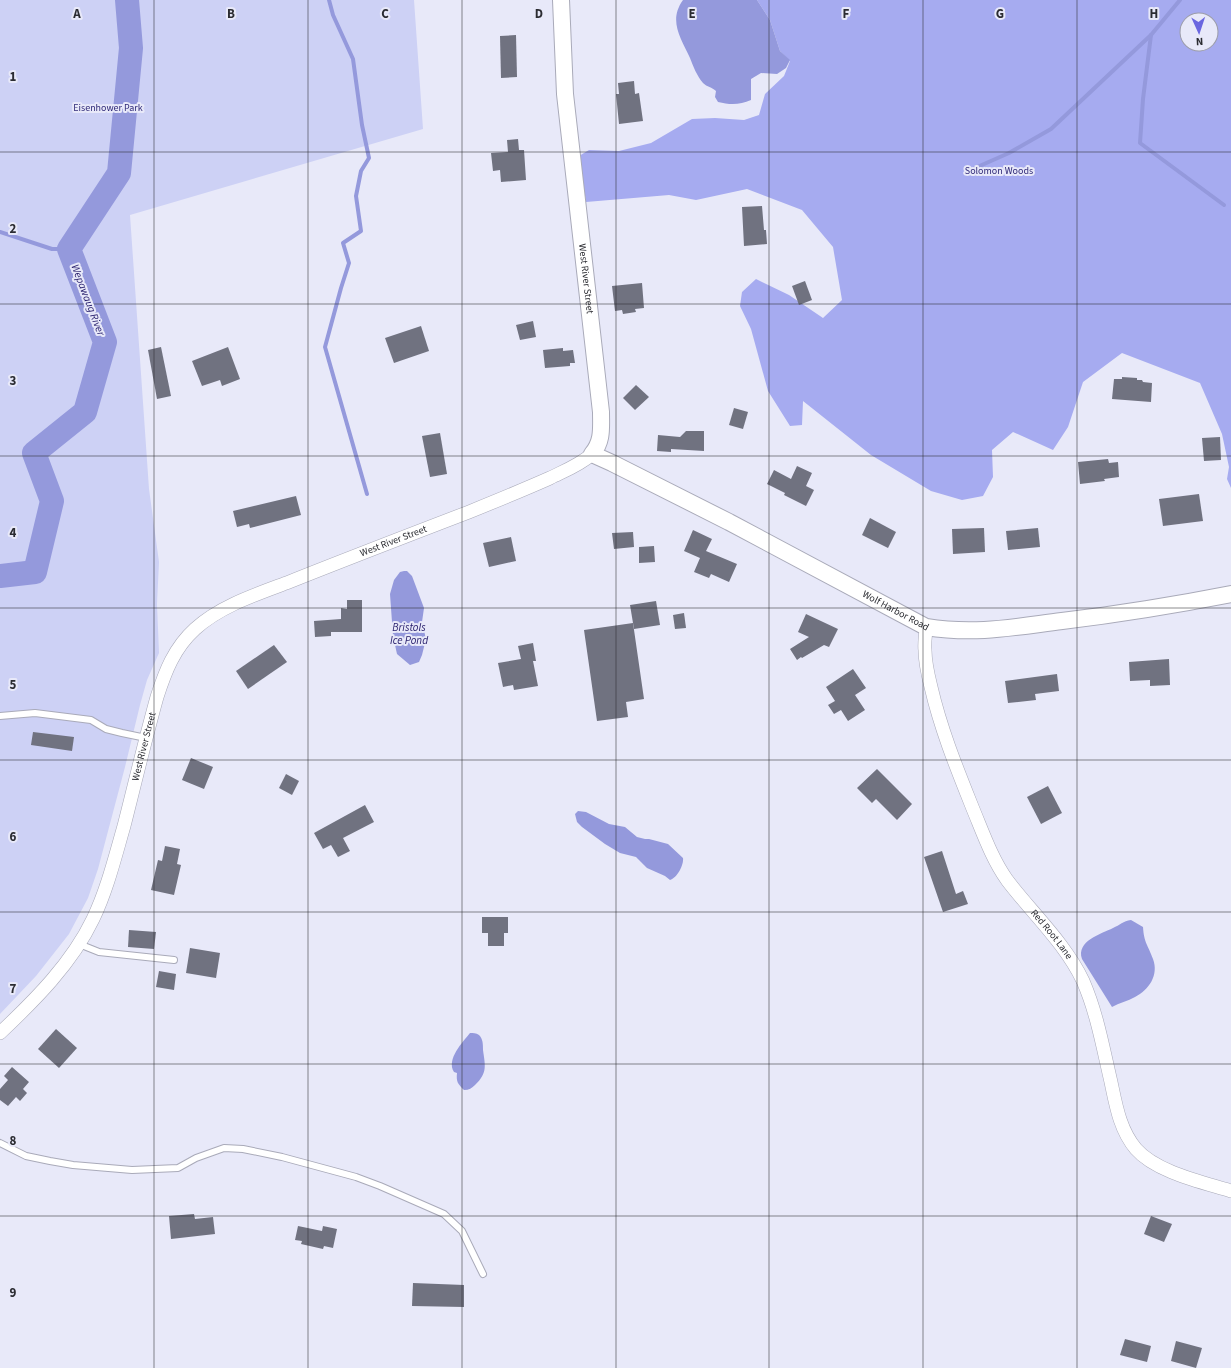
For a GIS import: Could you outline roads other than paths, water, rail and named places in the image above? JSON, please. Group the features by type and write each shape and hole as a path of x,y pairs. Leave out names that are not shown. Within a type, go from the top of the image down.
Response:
{"street":[{"name":"West River Street","path":"0,1033 48,984 79,944 94,918 110,874 128,812 157,697 169,663 186,638 208,619 225,608 518,492 584,461 592,454 598,445 600,440 601,412 565,94 561,0"},
{"name":"Wolf Harbor Road","path":"592,454 729,522 926,627 958,631 1002,630 1183,603 1231,594"},
{"name":"Red Root Lane","path":"926,627 925,651 927,671 940,724 952,757 996,862 1007,879 1068,956 1082,980 1092,1005 1098,1027 1119,1118 1127,1136 1136,1150 1166,1170 1231,1191"}],"lane":[{"path":"0,716 35,713 91,720 106,729 146,738"},
{"path":"79,944 100,952 174,960"},
{"path":"0,1143 26,1156 50,1161 73,1165 132,1170 178,1168 196,1158 224,1148 243,1149 282,1157 356,1177 444,1214 462,1231 484,1274"}],"water":[{"path":"683,0 757,0 770,20 780,51 790,60 786,68 777,74 761,73 751,79 751,100 735,104 718,102 715,97 716,91 703,83 695,71 680,36 676,22 676,15"},
{"name":"Bristols Ice Pond","path":"407,571 412,576 424,608 422,622 426,639 419,662 410,665 397,654 393,636 390,594 394,580 400,572"},
{"path":"578,811 586,812 609,824 625,827 637,837 668,844 683,858 680,871 673,879 670,880 665,876 647,868 636,857 620,853 605,844 577,822 575,814"},
{"path":"1131,920 1143,927 1145,940 1155,965 1154,976 1145,990 1140,994 1112,1007 1082,959 1081,953 1083,947 1091,939"},
{"path":"470,1033 478,1034 481,1038 483,1044 485,1069 482,1077 475,1085 470,1089 464,1090 458,1083 457,1073 454,1072 452,1062 456,1051"}],"waterway":[{"name":"Wepawaug River","path":"0,576 35,572 52,501 34,453 85,412 105,342 69,249 119,173 131,48 127,0"},
{"path":"329,0 333,15 353,59 362,125 369,158 361,171 356,196 361,231 343,243 349,263 325,347 367,494"},
{"path":"975,168 1009,153 1051,129 1151,35 1180,0"},
{"path":"1151,35 1143,99 1140,143 1224,205"},
{"path":"0,232 52,249 69,249"}],"park label":[{"name":"Eisenhower Park","path":"108,108"},
{"name":"Solomon Woods","path":"999,171"}]}
